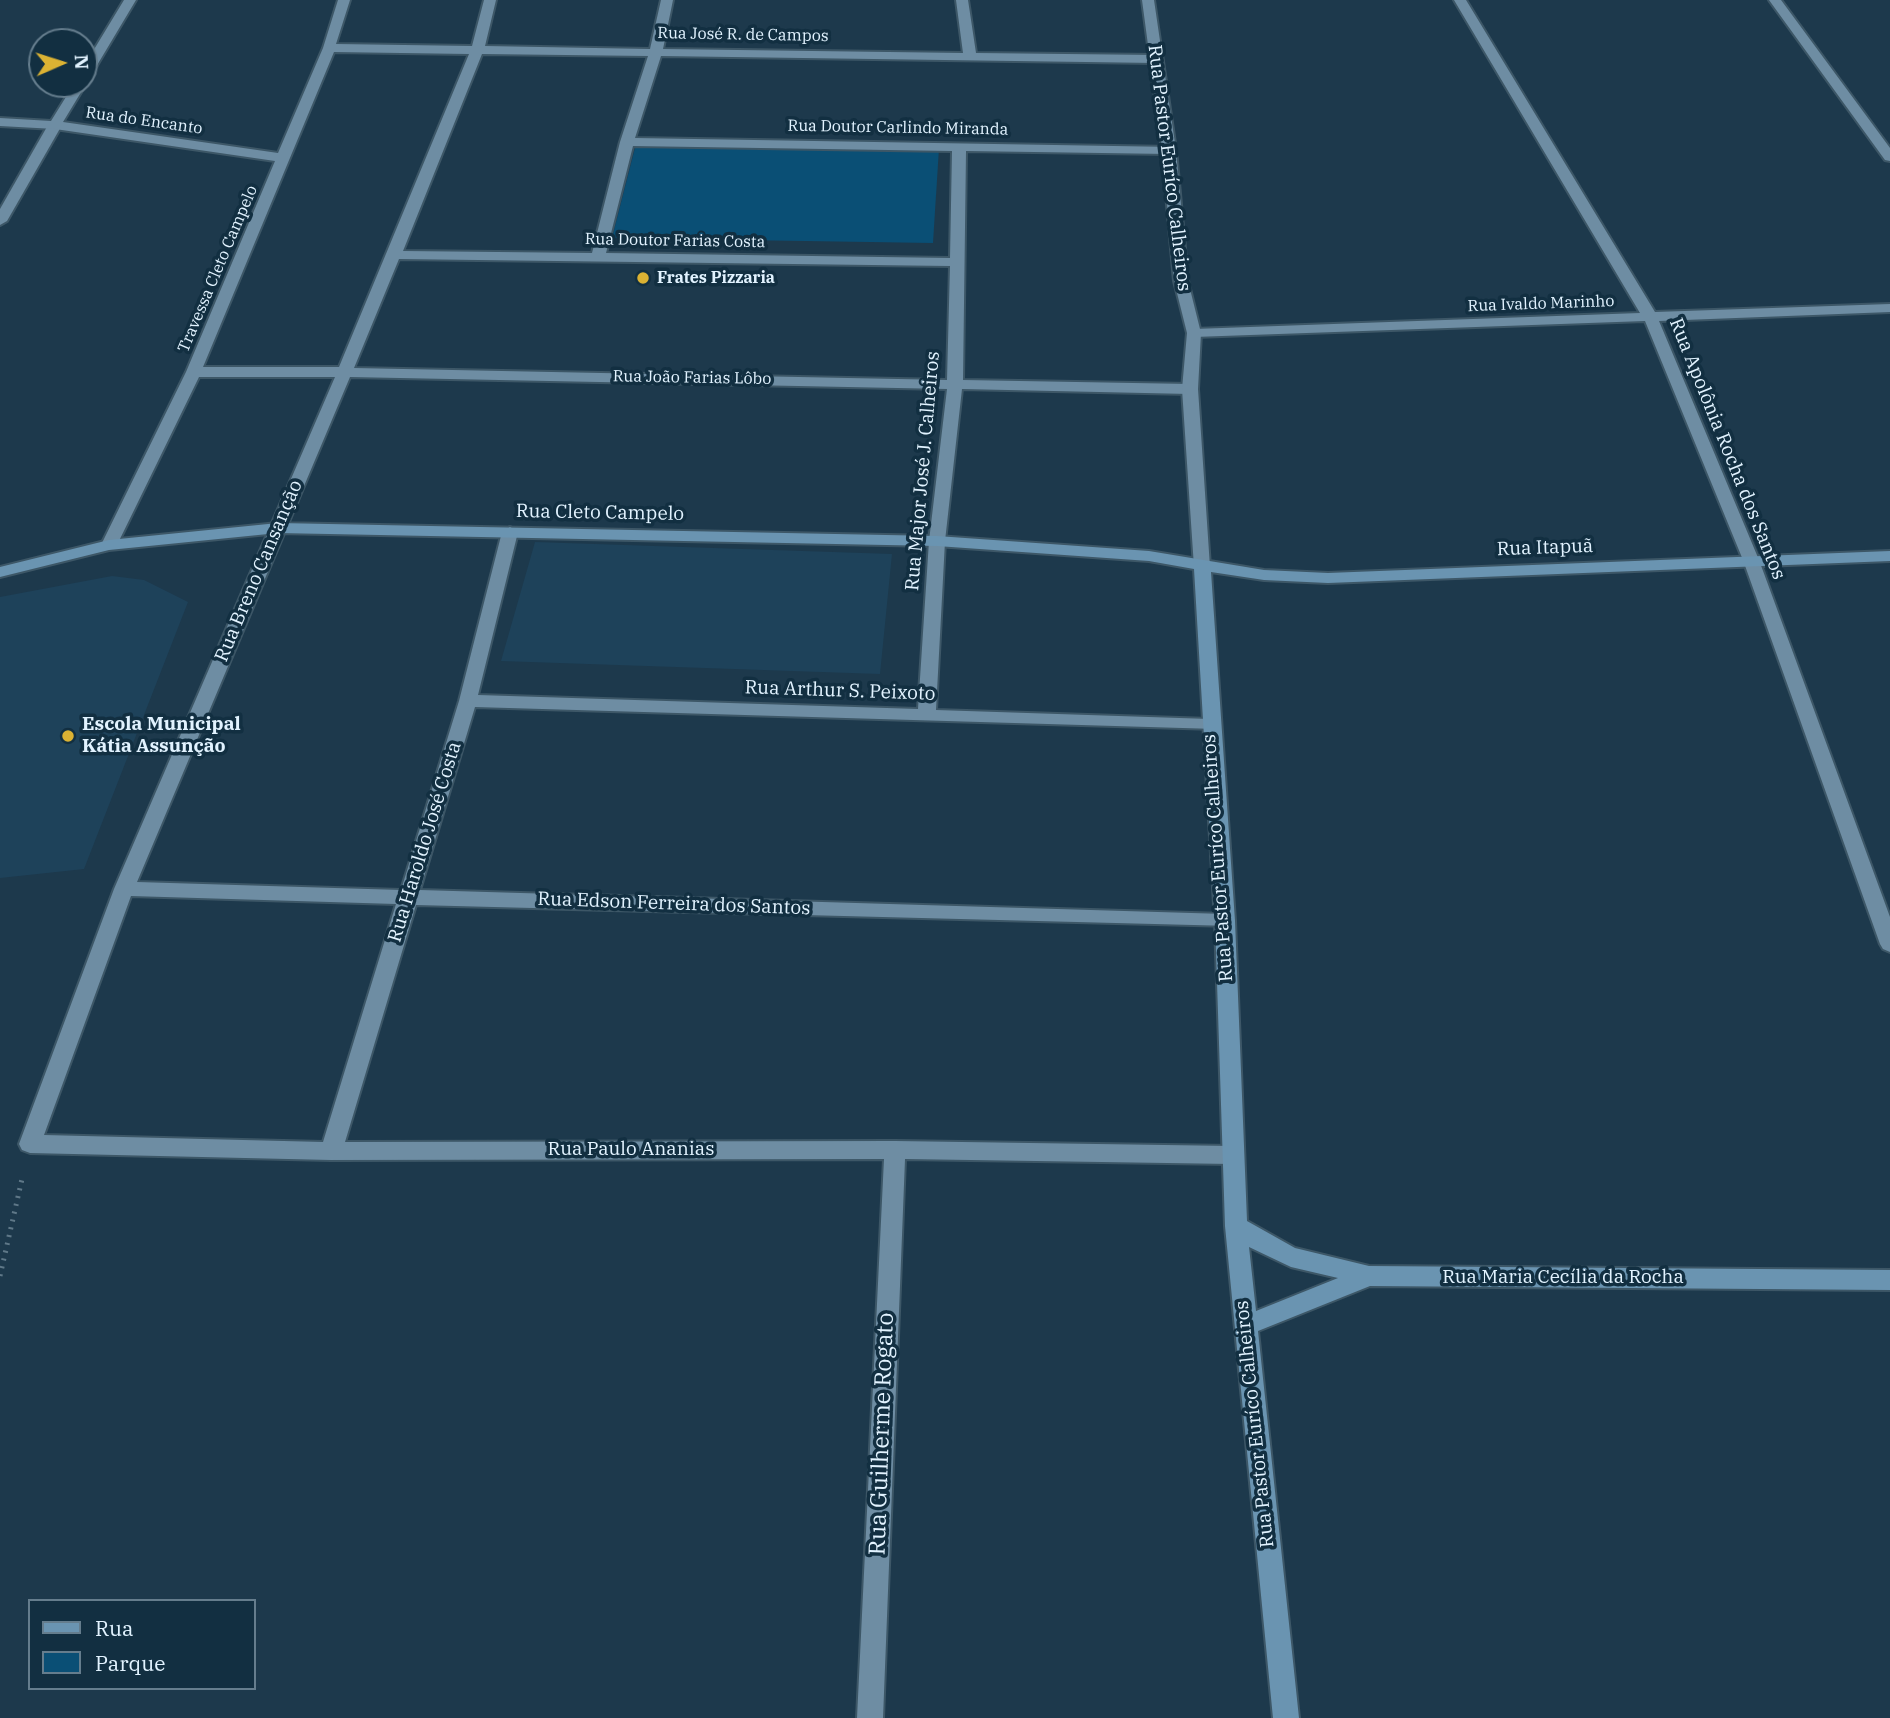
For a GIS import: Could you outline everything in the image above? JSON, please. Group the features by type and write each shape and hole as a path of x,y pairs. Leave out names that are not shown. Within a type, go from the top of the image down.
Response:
{"main road":[{"name":"Rua Cleto Campelo","path":"0,572 109,545 278,528 937,541 1149,556 1202,566"},
{"name":"Rua Itapuã","path":"1202,566 1264,575 1328,578 1890,556"},
{"name":"Rua Pastor Euríco Calheiros","path":"1202,566 1210,725 1225,921 1232,1155 1244,1325 1286,1718"},
{"path":"1237,1226 1263,1244 1291,1257 1369,1276"},
{"name":"Rua Maria Cecília da Rocha","path":"1244,1325 1369,1276 1890,1280"}],"street":[{"path":"98,54 130,0"},
{"name":"Travessa Cleto Campelo","path":"109,545 194,372 329,48 344,0"},
{"name":"Rua Breno Cansanção","path":"30,1144 124,889 394,255 478,48 490,0"},
{"path":"598,258 627,142 656,51 667,0"},
{"path":"962,0 970,56"},
{"name":"Rua Pastor Euríco Calheiros","path":"1148,0 1169,150 1181,281 1194,333 1190,389 1202,566"},
{"name":"Rua Apolônia Rocha dos Santos","path":"1460,0 1651,318 1751,560 1890,944"},
{"path":"1775,0 1890,157"},
{"name":"Rua José R. de Campos","path":"329,48 1156,59"},
{"path":"0,221 71,98"},
{"name":"Rua do Encanto","path":"0,122 55,125 283,158"},
{"name":"Rua Doutor Carlindo Miranda","path":"627,142 1169,150"},
{"name":"Rua Major José J. Calheiros","path":"927,715 937,541 955,382 959,146"},
{"name":"Rua Doutor Farias Costa","path":"394,255 956,262"},
{"name":"Rua Ivaldo Marinho","path":"1194,333 1890,308"},
{"name":"Rua João Farias Lôbo","path":"194,372 955,382 1190,389"},
{"name":"Rua Haroldo José Costa","path":"331,1151 468,701 510,532"},
{"name":"Rua Arthur S. Peixoto","path":"468,701 1210,725"},
{"name":"Rua Edson Ferreira dos Santos","path":"124,889 410,895 1225,921"},
{"name":"Rua Paulo Ananias","path":"30,1144 331,1151 895,1150 1232,1155"},
{"name":"Rua Guilherme Rogato","path":"870,1718 895,1150"}],"path":[{"path":"0,1276 30,1144"}],"shaded area":[{"path":"535,542 892,554 880,674 501,661"},
{"name":"Escola Municipal Kátia Assunção","path":"112,576 144,580 188,602 84,869 0,878 0,597"}],"green space":[{"path":"636,144 939,148 933,243 612,238"}],"place":[{"name":"Frates Pizzaria","path":"643,278"},
{"name":"Escola Municipal Kátia Assunção","path":"68,736"}]}
